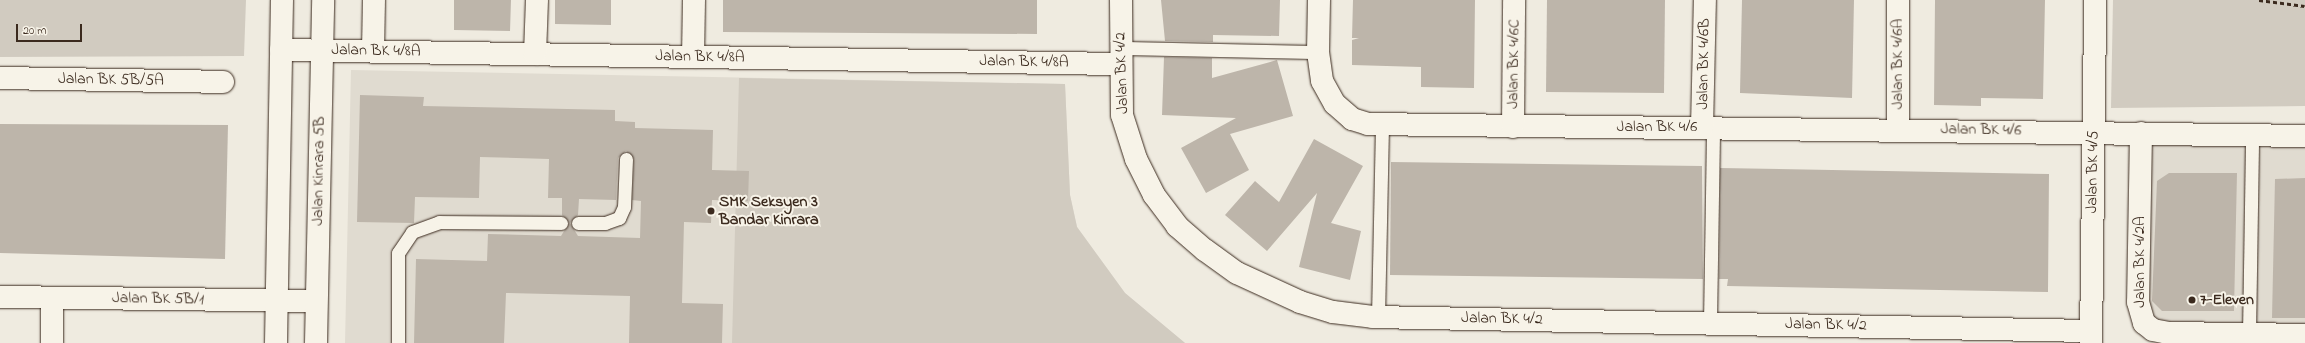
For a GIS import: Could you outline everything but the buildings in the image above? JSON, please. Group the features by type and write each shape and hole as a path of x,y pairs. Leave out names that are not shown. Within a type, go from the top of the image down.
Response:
{"street":[{"path":"276,343 282,0"},
{"name":"Jalan Kinrara 5B","path":"316,343 324,0"},
{"path":"374,0 374,51"},
{"path":"535,54 537,0"},
{"path":"693,57 694,0"},
{"name":"Jalan BK 4/2","path":"1121,0 1119,56 1122,115 1136,158 1154,195 1177,226 1237,273 1268,289 1333,312 1378,317 1710,323 2091,337"},
{"name":"Jalan BK 4/6","path":"1319,0 1318,52 1322,81 1335,104 1352,118 1382,125 1513,127 1898,128 2094,132"},
{"name":"Jalan BK 4/6C","path":"1513,127 1514,0"},
{"name":"Jalan BK 4/6B","path":"1705,0 1708,128"},
{"name":"Jalan BK 4/6A","path":"1898,0 1898,128"},
{"name":"Jalan BK 4/5","path":"2091,337 2095,0"},
{"name":"Jalan BK 4/8A","path":"281,50 693,57 1119,56"},
{"name":"Jalan BK 5B/5A","path":"0,78 223,82"},
{"path":"2094,132 2305,136"},
{"name":"Jalan BK 4/2A","path":"2141,133 2138,302 2144,323 2153,330 2168,333 2305,335"},
{"name":"Jalan BK 5B/1","path":"0,297 316,302"},
{"path":"52,298 52,343"}],"lane":[{"path":"1119,56 1318,52"},
{"path":"1378,317 1382,125"},
{"path":"1708,128 1710,323"},
{"path":"2249,334 2252,135"},
{"path":"578,223 605,223 618,218 624,207 626,159"},
{"path":"398,343 398,253 412,232 439,222 561,222"}],"path":[{"path":"2259,0 2305,6"}],"shaded area":[{"path":"0,0 246,0 244,56 0,57"},
{"path":"2113,0 2305,0 2305,106 2111,108"},
{"name":"SMK Seksyen 3 Bandar Kinrara","path":"351,70 1065,84 1070,195 1077,227 1125,293 1185,343 345,343"},
{"path":"739,78 1065,84 1070,195 1077,227 1125,293 1185,343 732,343"},
{"path":"2150,142 2305,144 2305,324 2167,325 2153,321 2147,311"}],"place":[{"name":"SMK Seksyen 3 Bandar Kinrara","path":"711,211"},
{"name":"7-Eleven","path":"2192,300"}]}
